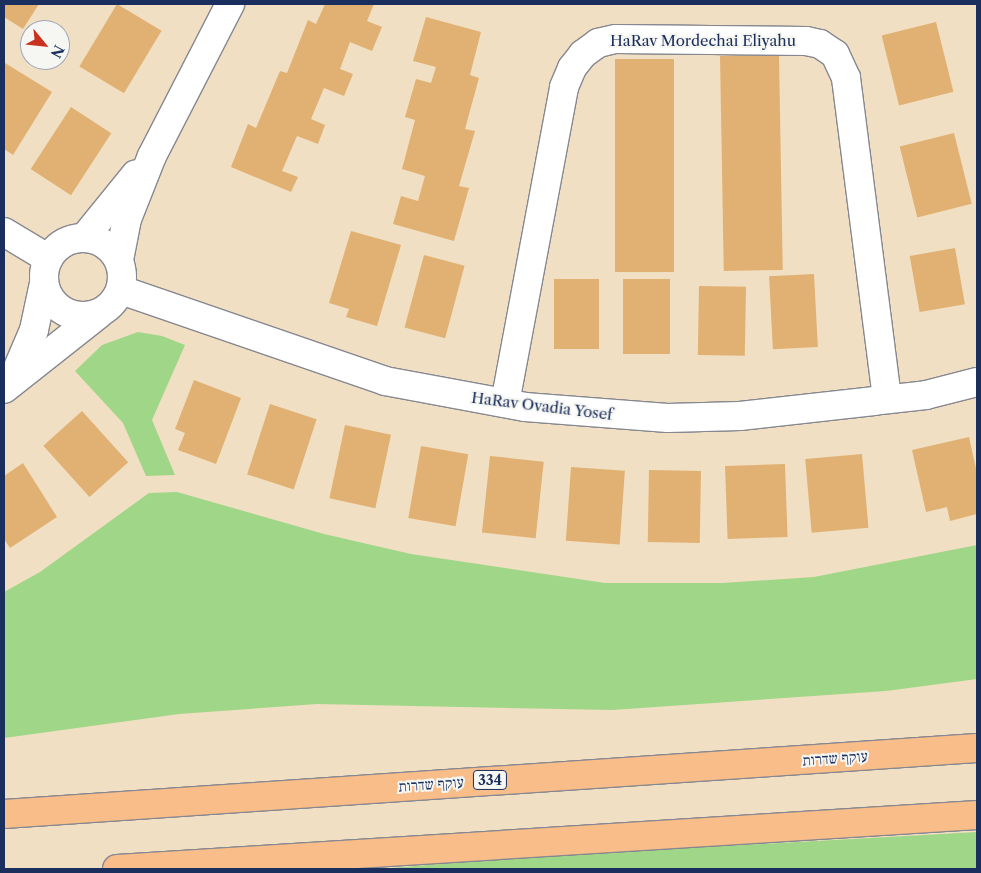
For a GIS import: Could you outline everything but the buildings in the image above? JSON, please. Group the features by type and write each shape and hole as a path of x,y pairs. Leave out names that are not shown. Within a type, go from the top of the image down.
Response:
{"main road":[{"name":"עוקף שדרות","path":"4,814 977,748"},
{"path":"117,869 977,815"}],"street":[{"path":"119,260 127,219 152,156 230,4"},
{"name":"HaRav Mordechai Eliyahu","path":"505,404 564,87 572,68 583,54 598,43 616,39 806,41 826,47 839,59 846,78 887,398"},
{"path":"84,238 152,156"},
{"path":"4,232 47,271 51,300 65,312 83,317 101,313"},
{"path":"84,238 107,246 119,260 123,272 121,290 115,301 8,384 34,330 47,271 66,242 84,238"},
{"name":"HaRav Ovadia Yosef","path":"121,290 385,381 505,404 596,414 668,418 812,410 926,394 977,382"}],"green space":[{"path":"138,332 162,336 185,345 152,420 175,475 146,476 123,423 75,371 102,345"},
{"path":"177,492 324,534 411,554 605,583 722,583 814,577 977,545 977,679 886,691 612,710 317,704 179,714 4,738 4,592 40,572 149,493"},
{"path":"977,832 977,869 380,869 509,858"}]}
